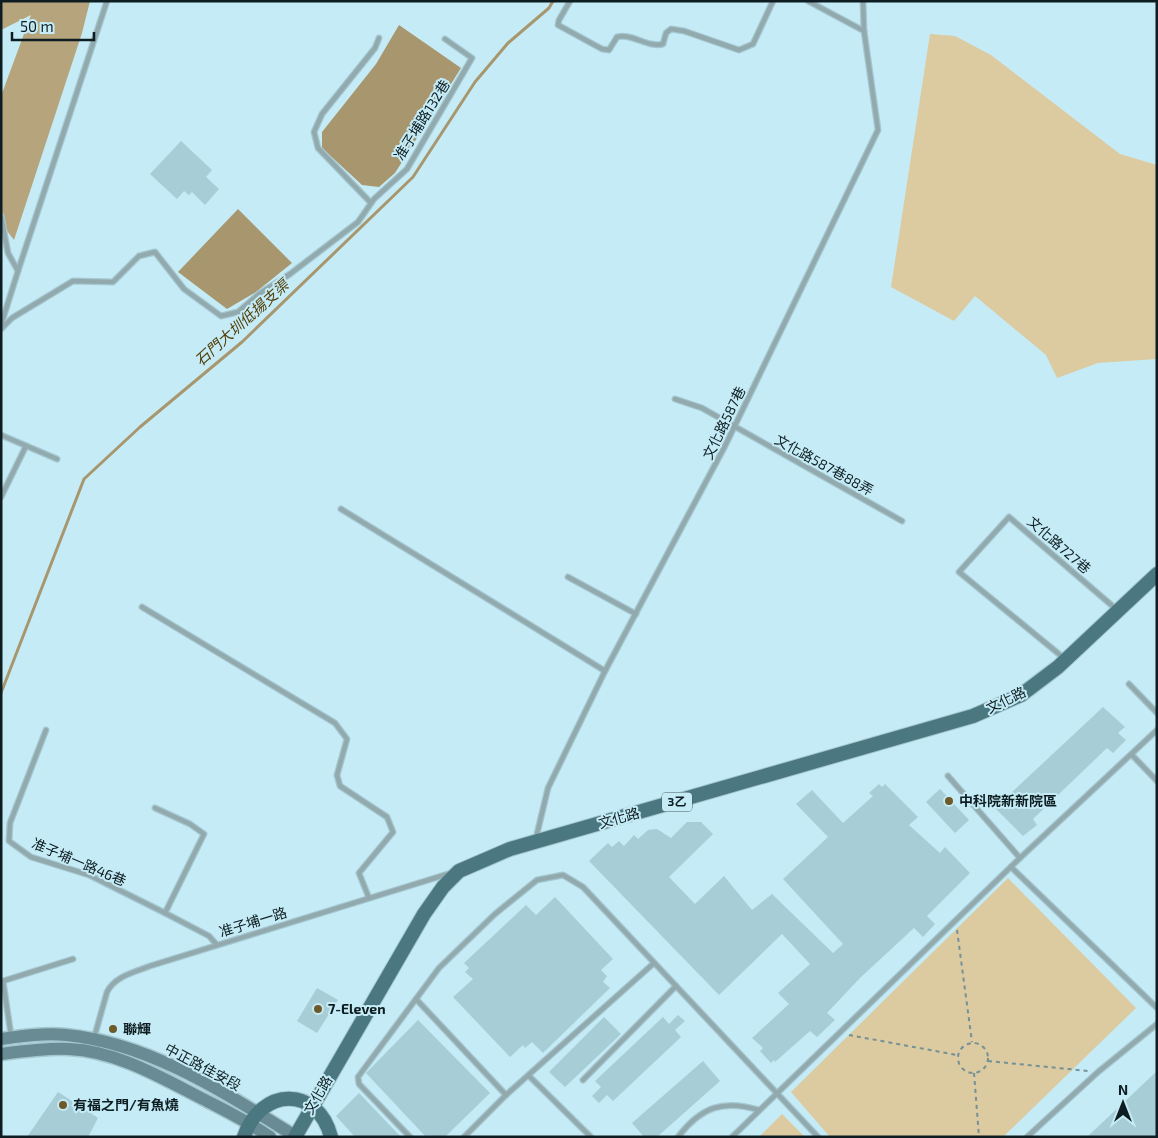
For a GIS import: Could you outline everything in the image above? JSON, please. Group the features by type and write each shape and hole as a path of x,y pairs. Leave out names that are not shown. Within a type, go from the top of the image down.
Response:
{"main road":[{"name":"文化路","path":"295,1137 424,914 443,887 459,871 510,849 972,716 1021,695 1066,660 1157,574"},
{"name":"中正路佳安段","path":"6,1038 40,1034 94,1040 153,1057 186,1073 252,1118 270,1137"},
{"name":"中正路佳安段","path":"1,1054 41,1049 71,1049 96,1053 127,1062 295,1137"},
{"path":"244,1137 252,1118 267,1104 280,1100 296,1099 312,1105 328,1123 331,1137"}],"lane":[{"path":"1,325 108,1"},
{"path":"570,1 558,25 602,49 610,50 617,36 625,35 657,46 663,44 666,33 672,29 684,31 739,50 753,44 773,1"},
{"path":"808,1 864,31"},
{"name":"文化路587巷","path":"535,842 548,788 606,671 734,428 878,130 864,31 863,1"},
{"path":"371,203 318,148 314,132 322,114 375,48 379,38"},
{"name":"准子埔路132巷","path":"1,330 12,318 73,281 112,282 140,256 154,252 184,289 221,316 238,312 259,294 290,274 358,222 371,203 406,168 472,58 444,39"},
{"path":"1,216 8,253 18,271"},
{"name":"文化路587巷88弄","path":"675,399 702,408 734,428 902,521"},
{"path":"1,435 57,459"},
{"path":"1,497 26,446"},
{"path":"341,509 606,671"},
{"name":"文化路727巷","path":"1066,660 959,572 1009,517 1118,611"},
{"path":"568,577 636,614"},
{"path":"142,608 335,723 347,739 337,775 340,786 387,817 393,832 359,873 369,898"},
{"path":"1129,684 1157,713"},
{"name":"准子埔一路46巷","path":"46,730 10,823 9,842 31,857 89,875 209,936 217,945"},
{"path":"732,1137 1020,858 1157,730"},
{"path":"1132,755 1157,782"},
{"path":"948,776 1020,858"},
{"path":"155,808 190,824 204,834 165,913"},
{"path":"1011,867 1157,1008"},
{"name":"准子埔一路","path":"94,1040 111,985 120,978 150,966 459,871"},
{"path":"410,1137 360,1084 358,1078 439,968 495,914 538,880 563,875 583,887 818,1137"},
{"path":"6,1038 2,982 73,959"},
{"path":"464,1137 506,1095 530,1076 654,963"},
{"path":"583,1080 676,986"},
{"path":"416,1000 506,1095"},
{"path":"1027,1137 1098,1072 1157,1024"},
{"path":"530,1076 591,1137"},
{"path":"678,1137 702,1113 717,1106 739,1104 759,1110"}],"path":[{"path":"956,920 972,1042"},
{"path":"838,1033 957,1055"},
{"path":"972,1042 985,1048 988,1061 983,1070 974,1073 963,1070 957,1060 957,1055 962,1046 972,1042"},
{"path":"988,1061 1098,1072"},
{"path":"974,1073 979,1137"}],"shaded area":[{"path":"1,1 90,1 82,33 14,240 1,223 1,96 31,15 1,30"},
{"path":"399,25 461,68 395,173 379,187 362,185 322,148 322,132 376,64"},
{"path":"930,34 955,36 991,55 1120,154 1157,165 1157,359 1098,363 1057,378 1046,355 975,296 954,321 891,287"},
{"path":"238,209 292,263 256,292 227,309 178,272"},
{"path":"1008,878 1136,1008 1003,1137 830,1137 791,1092"},
{"path":"782,1114 805,1137 759,1137"}],"building":[{"path":"181,141 212,170 206,177 219,189 205,205 192,192 189,195 184,191 177,199 150,174"},
{"path":"1103,707 1125,727 1118,733 1126,740 1113,753 1107,748 1033,819 1037,825 1023,836 995,808"},
{"path":"879,784 882,787 885,784 918,817 909,825 940,853 945,847 970,873 927,916 935,924 923,937 914,928 860,978 827,1013 835,1020 817,1037 810,1031 775,1062 774,1060 771,1063 760,1051 763,1048 752,1038 789,1004 778,993 810,964 782,934 719,995 589,861 608,843 612,847 619,841 624,846 634,835 638,839 648,830 657,829 671,838 687,822 701,822 713,834 669,877 695,904 724,876 752,910 772,894 833,953 843,944 783,879 828,837 796,804 812,790 843,823 873,796 869,793"},
{"path":"940,789 969,820 955,833 926,802"},
{"path":"555,897 613,959 601,970 607,976 603,982 610,988 543,1053 532,1042 525,1048 523,1045 510,1057 453,997 473,979 465,972 469,968 464,963 526,905 536,915"},
{"name":"7-Eleven","path":"317,988 338,1000 317,1033 297,1021"},
{"path":"678,1015 685,1021 675,1030 681,1037 613,1101 607,1095 599,1103 592,1096 601,1087 595,1081 663,1017 669,1024"},
{"path":"604,1017 621,1034 565,1087 549,1072"},
{"path":"418,1020 490,1093 445,1137 426,1137 366,1073"},
{"path":"703,1061 720,1081 657,1137 644,1137 632,1123"},
{"path":"1157,1071 1157,1137 1087,1137"},
{"name":"有福之門/有魚燒","path":"58,1092 98,1118 88,1137 27,1137"},
{"path":"359,1093 401,1137 355,1137 336,1116"}],"waterway":[{"name":"石門大圳低揚支渠","path":"1,693 84,479 140,427 242,342 413,177 475,82 508,43 549,8 553,1"}],"place":[{"name":"中科院新新院區","path":"949,801"},
{"name":"7-Eleven","path":"318,1009"},
{"name":"聯輝","path":"113,1029"},
{"name":"有福之門/有魚燒","path":"63,1105"}]}
